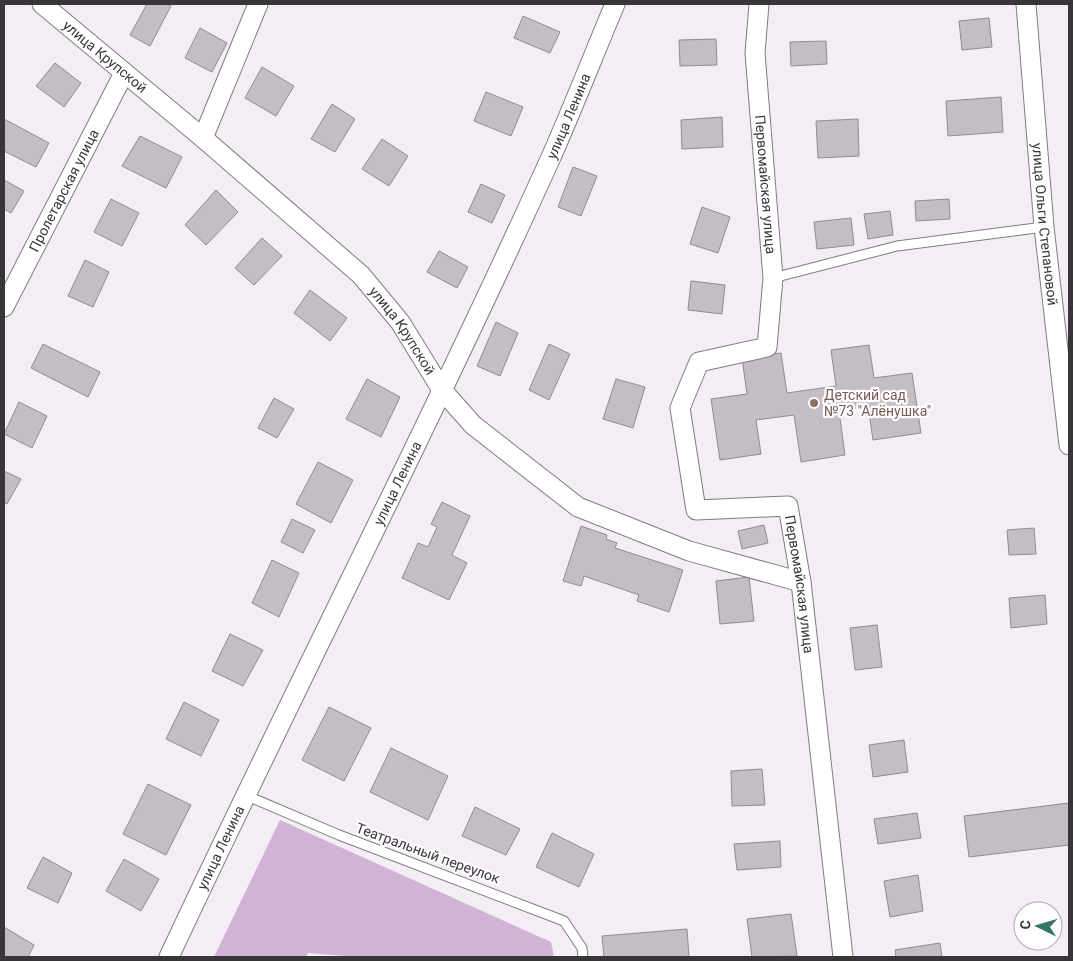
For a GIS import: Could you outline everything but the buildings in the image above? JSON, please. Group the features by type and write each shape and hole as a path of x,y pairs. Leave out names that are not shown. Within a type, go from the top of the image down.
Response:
{"street":[{"name":"улица Крупской","path":"42,4 203,138 361,275 400,322 442,390 473,426 578,507 689,551 801,582"},
{"path":"203,138 258,4"},
{"name":"улица Ленина","path":"169,957 245,795 442,390 552,154 615,4"},
{"name":"Первомайская улица","path":"760,4 755,53 773,278 766,347 699,362 680,408 696,510 788,506 801,582 843,957"},
{"name":"улица Ольги Степановой","path":"1026,4 1044,227 1069,445"},
{"name":"Пролетарская улица","path":"4,307 124,72"}],"lane":[{"path":"773,278 897,246 1044,227"},
{"name":"Театральный переулок","path":"245,795 339,835 564,921 582,948 583,957"}],"shaded area":[{"path":"280,820 551,942 554,957 359,957 308,953 306,957 214,957"}],"place":[{"name":"Детский сад №73 \"Алёнушка\"","path":"814,403"}]}
